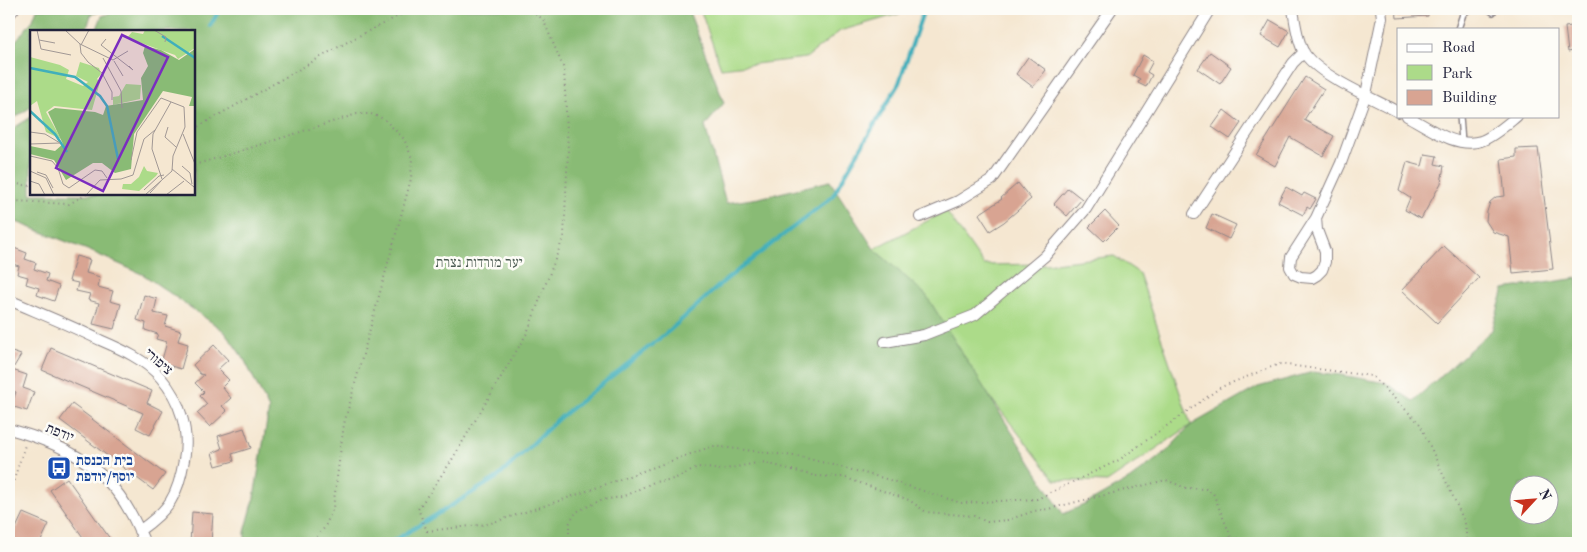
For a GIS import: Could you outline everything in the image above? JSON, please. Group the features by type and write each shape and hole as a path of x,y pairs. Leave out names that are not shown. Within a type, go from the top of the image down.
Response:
{"street":[{"path":"9,16 14,9"},
{"path":"920,217 958,200 992,180 1112,9"},
{"path":"885,342 924,335 975,315 1045,256 1086,209 1210,9"},
{"path":"1293,9 1298,38 1304,52 1324,72 1397,111"},
{"path":"1316,218 1317,230 1325,251 1325,262 1322,270 1317,275 1312,278 1301,277 1294,274 1290,267 1291,257 1316,218 1341,163 1366,94 1382,18 1381,9"},
{"path":"1194,214 1293,63 1304,52"},
{"path":"1411,118 1446,137 1462,142 1480,141 1500,130 1515,118"},
{"name":"ציפורי","path":"9,300 123,350 146,364 172,392 180,410 185,432 186,451 182,474 174,496 159,517 139,531"},
{"name":"יודפת","path":"9,429 52,442 96,468 130,510 145,543"}],"lane":[{"path":"1458,28 1463,14 1470,9"},
{"path":"1460,118 1462,142"}],"path":[{"path":"195,129 350,41 412,9"},
{"path":"527,9 543,20 564,69 568,151 564,236 526,333 450,463 418,509 427,531 488,524 559,501 713,446 802,457 883,478 961,503 1037,499 1119,460 1221,387 1279,364 1372,376 1420,424 1465,523 1467,543"},
{"path":"195,165 357,114 371,114 384,119 404,139 412,158 411,179 344,424 333,508 325,527 312,543"},
{"path":"9,183 30,186"},
{"path":"9,198 69,204 85,195"},
{"path":"9,495 28,435"},
{"path":"569,543 569,524 576,512 601,500 622,497 654,482 674,479 700,468 721,470 762,462 815,476 844,477 909,500 926,512 974,516 987,522 1008,520 1034,511 1166,480 1186,488 1206,489 1212,492 1231,537 1228,543"}],"green space":[{"path":"37,9 106,9 91,15 86,30 30,30 30,108 9,123 9,49 33,20"},
{"name":"יער מורדות נצרת","path":"123,9 688,9 724,103 705,126 726,203 759,198 830,181 874,249 926,295 1063,514 1086,504 1130,479 1167,451 1191,425 1258,387 1313,372 1386,383 1413,401 1492,330 1504,289 1578,278 1578,543 245,543 245,532 253,503 269,409 244,359 224,331 144,275 9,219 9,131 30,118 30,195 195,195 195,30 96,30 102,16"},
{"path":"700,9 942,9 902,13 840,31 806,58 721,68"},
{"path":"946,211 984,265 1046,264 1114,256 1139,273 1191,425 1107,482 1055,480 874,249"}],"building":[{"path":"1396,9 1428,9 1428,16 1397,18"},
{"path":"1270,20 1289,31 1280,47 1261,36"},
{"path":"1578,25 1578,50 1568,52 1565,27"},
{"path":"1210,52 1231,67 1220,84 1198,69"},
{"path":"1143,55 1153,61 1147,72 1152,75 1146,87 1138,83 1140,79 1133,75"},
{"path":"1028,57 1046,70 1033,87 1016,74"},
{"path":"1305,77 1324,89 1304,120 1334,136 1323,156 1290,137 1275,166 1256,155"},
{"path":"1224,110 1241,123 1230,139 1212,127"},
{"path":"1538,148 1553,269 1513,273 1509,237 1493,232 1486,221 1487,212 1490,202 1496,197 1505,196 1501,159 1516,157 1516,149"},
{"path":"1425,154 1437,156 1435,164 1444,166 1441,183 1421,219 1405,210 1410,198 1399,191 1407,162 1422,166"},
{"path":"1018,183 1031,199 1004,222 990,231 979,214 1002,199"},
{"path":"1286,187 1302,196 1304,193 1316,199 1310,209 1307,207 1303,215 1278,202"},
{"path":"1068,188 1082,199 1067,216 1054,204"},
{"path":"1105,211 1119,226 1104,241 1089,227"},
{"path":"1212,214 1236,225 1229,239 1206,228"},
{"path":"1444,246 1479,278 1437,323 1402,290"},
{"path":"14,248 27,253 25,259 36,263 34,269 48,274 46,281 59,286 54,301 37,295 39,288 26,284 28,277 17,274 19,266 9,263"},
{"path":"76,256 90,260 86,273 100,277 98,287 113,291 110,301 121,304 114,329 93,324 99,303 88,300 90,294 76,291 78,283 69,281"},
{"path":"144,295 157,299 154,313 168,316 165,326 181,331 178,341 188,344 181,369 161,363 167,342 156,339 158,334 145,330 146,323 137,320"},
{"path":"214,345 228,360 218,369 229,380 222,387 231,398 222,406 227,411 210,427 197,413 207,404 200,396 204,392 195,383 204,375 200,374 193,365"},
{"path":"51,348 152,391 147,403 163,411 150,435 136,428 143,413 42,370"},
{"path":"9,351 21,355 12,370 27,375 23,388 34,392 27,411 11,406 16,392 9,390"},
{"path":"72,404 165,474 153,490 60,420"},
{"path":"244,428 251,448 232,454 234,461 216,466 212,453 222,449 218,436"},
{"path":"67,478 113,543 87,543 50,490"},
{"path":"192,512 213,514 211,543 190,543"},
{"path":"23,513 49,524 40,543 9,543"}],"waterway":[{"path":"210,26 220,9"},
{"path":"390,543 498,477 558,419 669,331 723,282 832,197 899,83 924,9"}],"place":[{"name":"בית הכנסת יוסף/יודפת","path":"59,468"}]}
